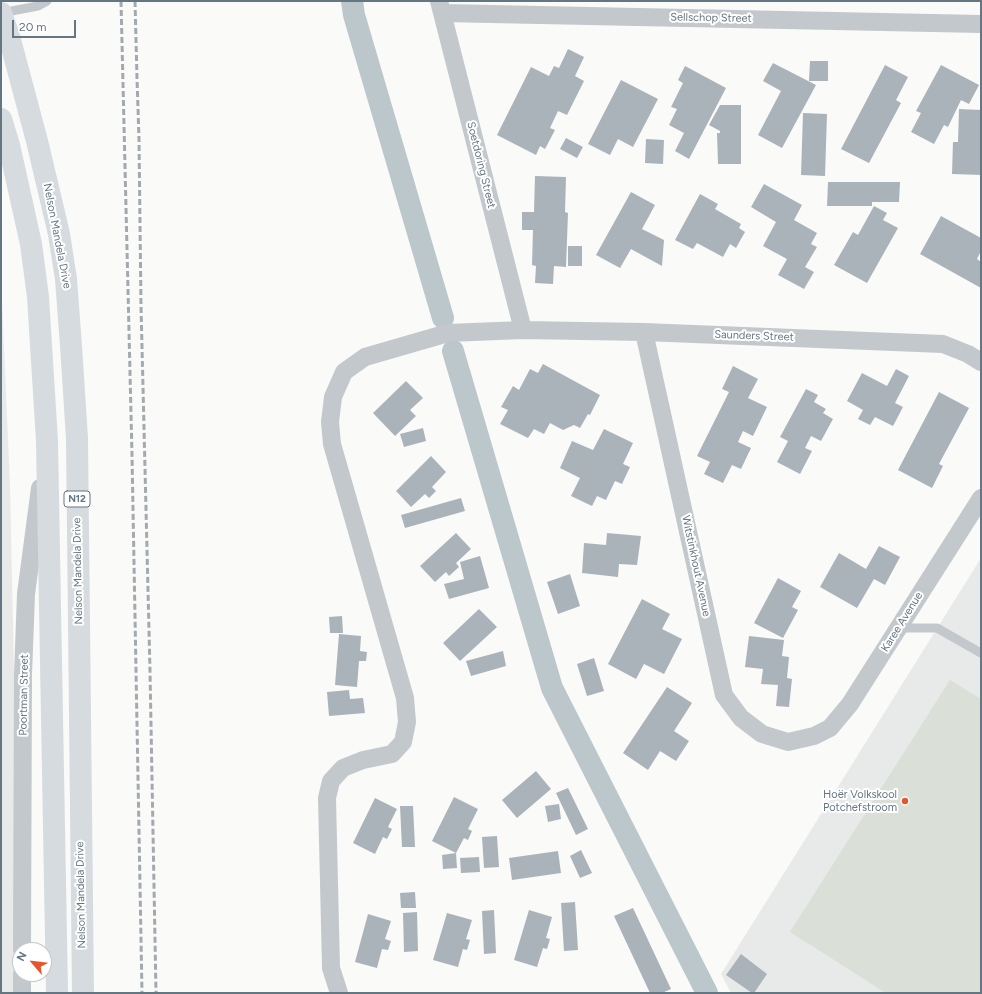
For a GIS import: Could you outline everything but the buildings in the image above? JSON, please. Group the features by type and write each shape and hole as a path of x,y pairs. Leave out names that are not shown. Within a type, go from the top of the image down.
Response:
{"highway":[{"name":"Nelson Mandela Drive","path":"1,13 9,36 37,141 59,234 66,279 72,346 76,438 83,993"},
{"name":"N12","path":"1,119 9,145 31,244 38,297 47,441 57,993"}],"street":[{"name":"Sellschop Street","path":"440,7 981,24"},
{"name":"Soetdoring Street","path":"440,7 523,330"},
{"name":"Saunders Street","path":"339,993 331,968 327,798 330,781 343,768 363,760 392,754 403,742 407,722 405,698 332,444 330,422 333,397 344,372 365,357 448,333 523,330 644,332 942,344 968,354 981,362"},
{"name":"Witstinkhout Avenue","path":"644,332 724,695 741,718 762,734 788,742 814,736"},
{"name":"Poortman Street","path":"22,942 23,675 26,594 47,441"},
{"name":"Karee Avenue","path":"814,736 830,728 850,704 981,498"},
{"path":"22,982 22,993"}],"lane":[{"path":"1,13 38,6 47,1"},
{"path":"898,628 937,628 981,653"}],"shaded area":[{"path":"1,279 10,485 20,942 12,942 12,982 21,982 21,993 1,993"},
{"name":"Hoër Volkskool Potchefstroom","path":"981,558 981,993 731,993 721,974"},
{"name":"Hoër Volkskool Potchefstroom","path":"950,680 981,699 981,993 886,993 790,932"}],"waterway":[{"path":"352,1 354,15 443,318"},
{"path":"453,351 552,688 707,993"}],"railway":[{"path":"121,1 132,455 142,993"},
{"path":"135,1 156,993"}],"place":[{"name":"Hoër Volkskool Potchefstroom","path":"905,801"}]}
